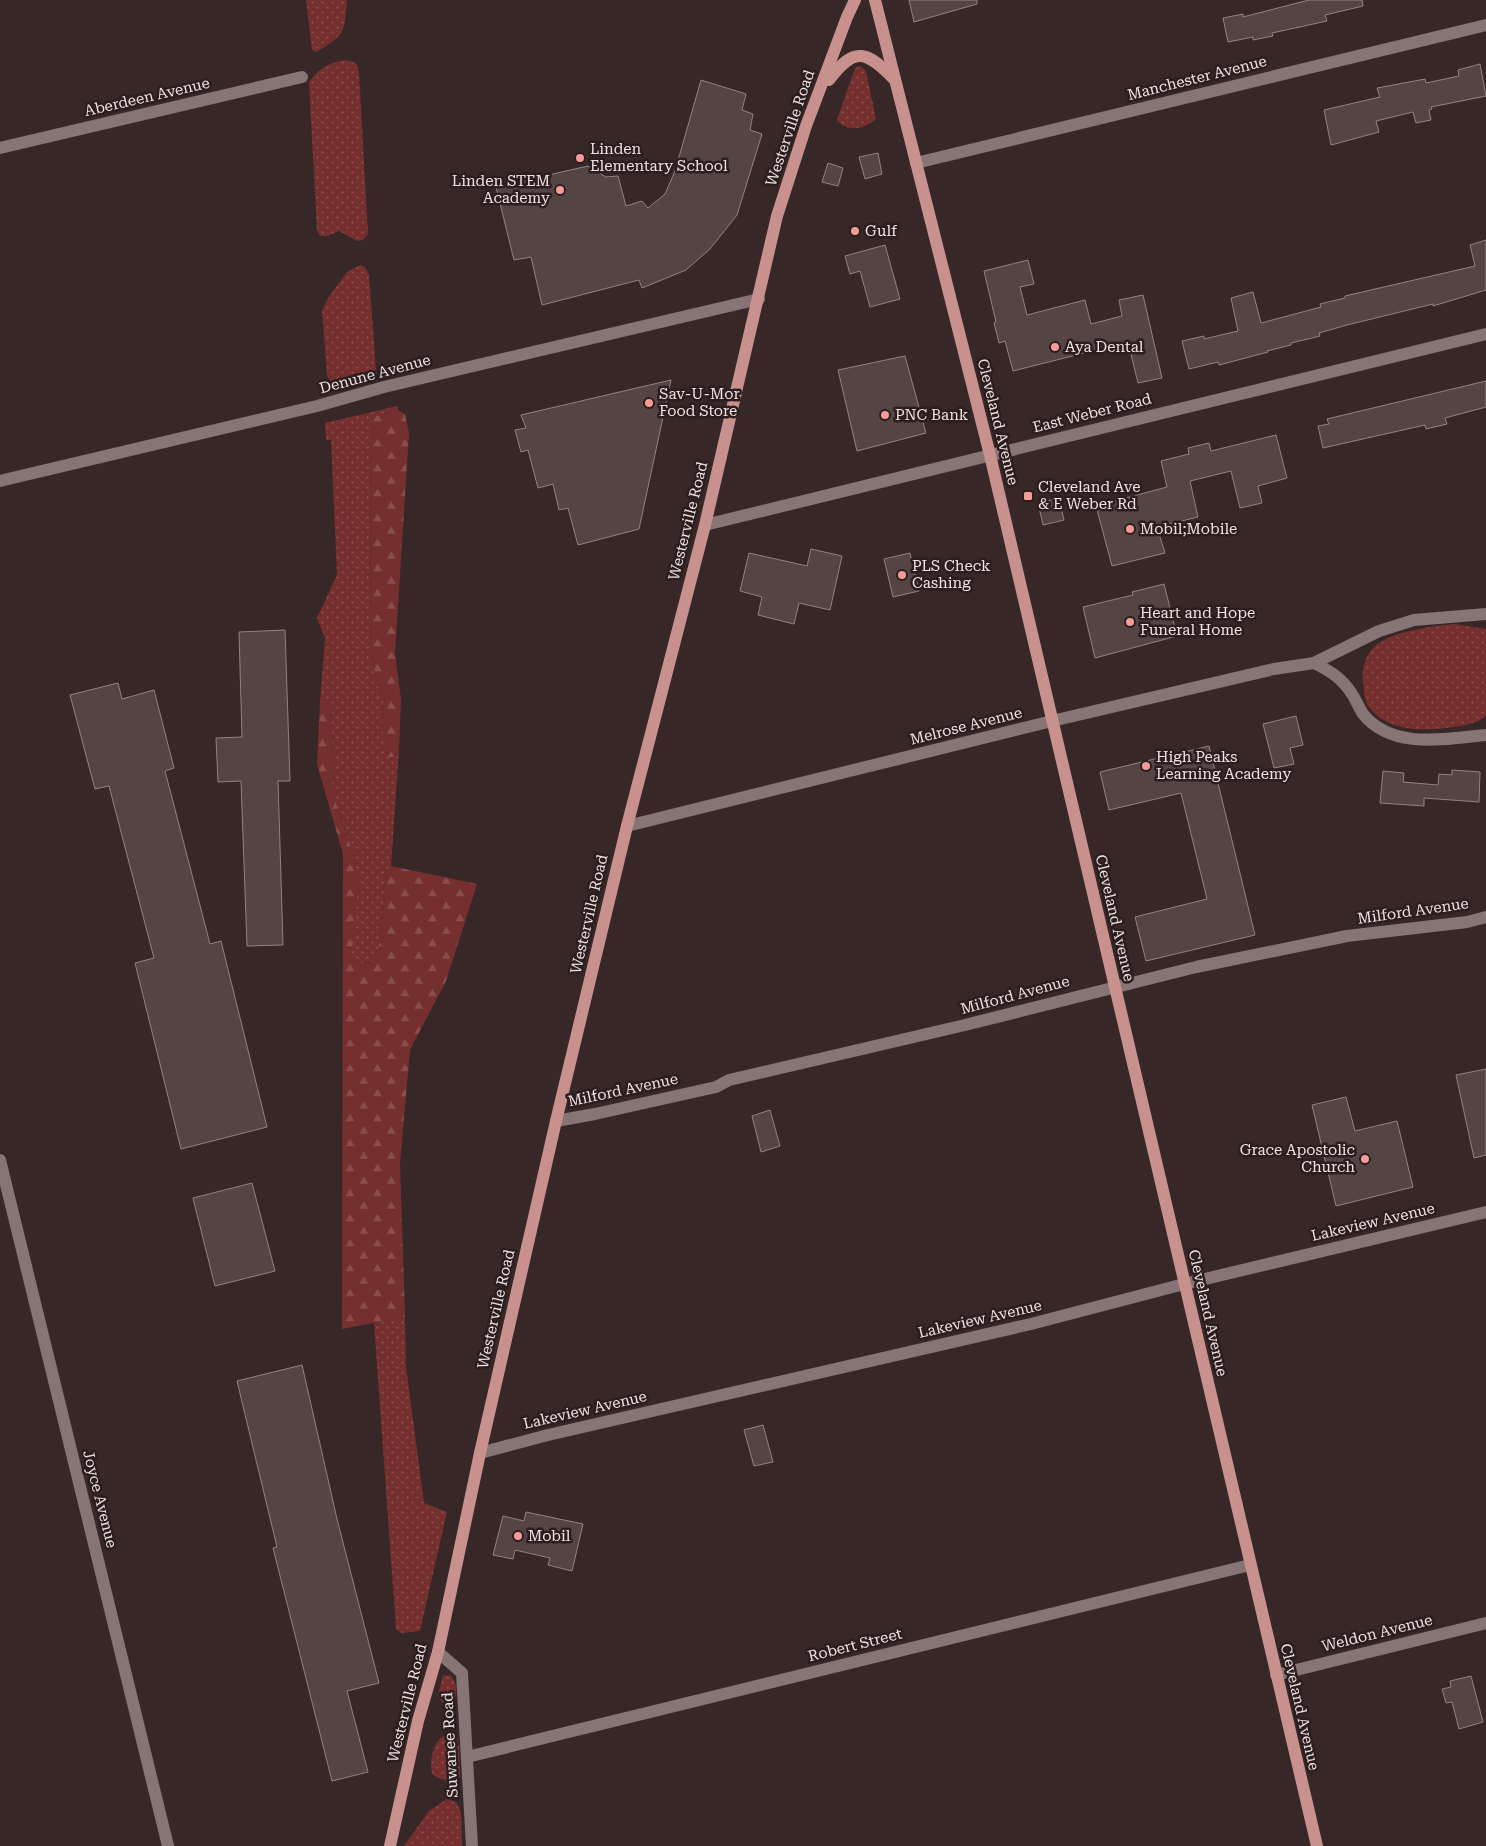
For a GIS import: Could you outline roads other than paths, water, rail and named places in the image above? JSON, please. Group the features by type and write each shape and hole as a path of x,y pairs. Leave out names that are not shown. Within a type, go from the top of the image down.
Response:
{"main road":[{"name":"Westerville Road","path":"390,1846 418,1721 438,1652 480,1453 556,1121 627,826 705,525 777,216 806,126 855,0"},
{"name":"Cleveland Avenue","path":"875,0 990,455 1317,1846"},
{"path":"821,90 843,62 855,55 867,57 883,68 895,80"}],"street":[{"name":"Manchester Avenue","path":"916,163 1486,25"},
{"name":"Aberdeen Avenue","path":"0,148 302,77"},
{"name":"Denune Avenue","path":"0,481 317,406 384,387 759,299"},
{"name":"East Weber Road","path":"705,525 1486,334"},
{"name":"Melrose Avenue","path":"627,826 1052,721 1274,669 1314,662 1379,631 1414,620 1486,614"},
{"path":"1314,662 1333,672 1344,682 1362,712 1375,727 1399,737 1438,740 1486,735"},
{"name":"Milford Avenue","path":"556,1121 716,1087 729,1080 965,1025 1114,986 1205,965 1347,936 1467,922 1486,917"},
{"name":"Joyce Avenue","path":"0,1160 168,1846"},
{"name":"Lakeview Avenue","path":"480,1453 548,1435 1031,1324 1184,1284 1486,1212"},
{"name":"Robert Street","path":"467,1757 1250,1564"},
{"name":"Weldon Avenue","path":"1276,1674 1486,1624"},
{"name":"Suwanee Road","path":"438,1652 462,1674 472,1846"}],"place":[{"name":"Linden Elementary School","path":"580,158"},
{"name":"Linden STEM Academy","path":"560,190"},
{"name":"Gulf","path":"855,231"},
{"name":"Aya Dental","path":"1055,347"},
{"name":"Sav-U-Mor Food Store","path":"649,403"},
{"name":"PNC Bank","path":"885,415"},
{"name":"Cleveland Ave & E Weber Rd","path":"1028,496"},
{"name":"Mobil;Mobile","path":"1130,529"},
{"name":"PLS Check Cashing","path":"902,575"},
{"name":"Heart and Hope Funeral Home","path":"1130,622"},
{"name":"High Peaks Learning Academy","path":"1146,766"},
{"name":"Grace Apostolic Church","path":"1365,1159"},
{"name":"Mobil","path":"518,1536"}]}
